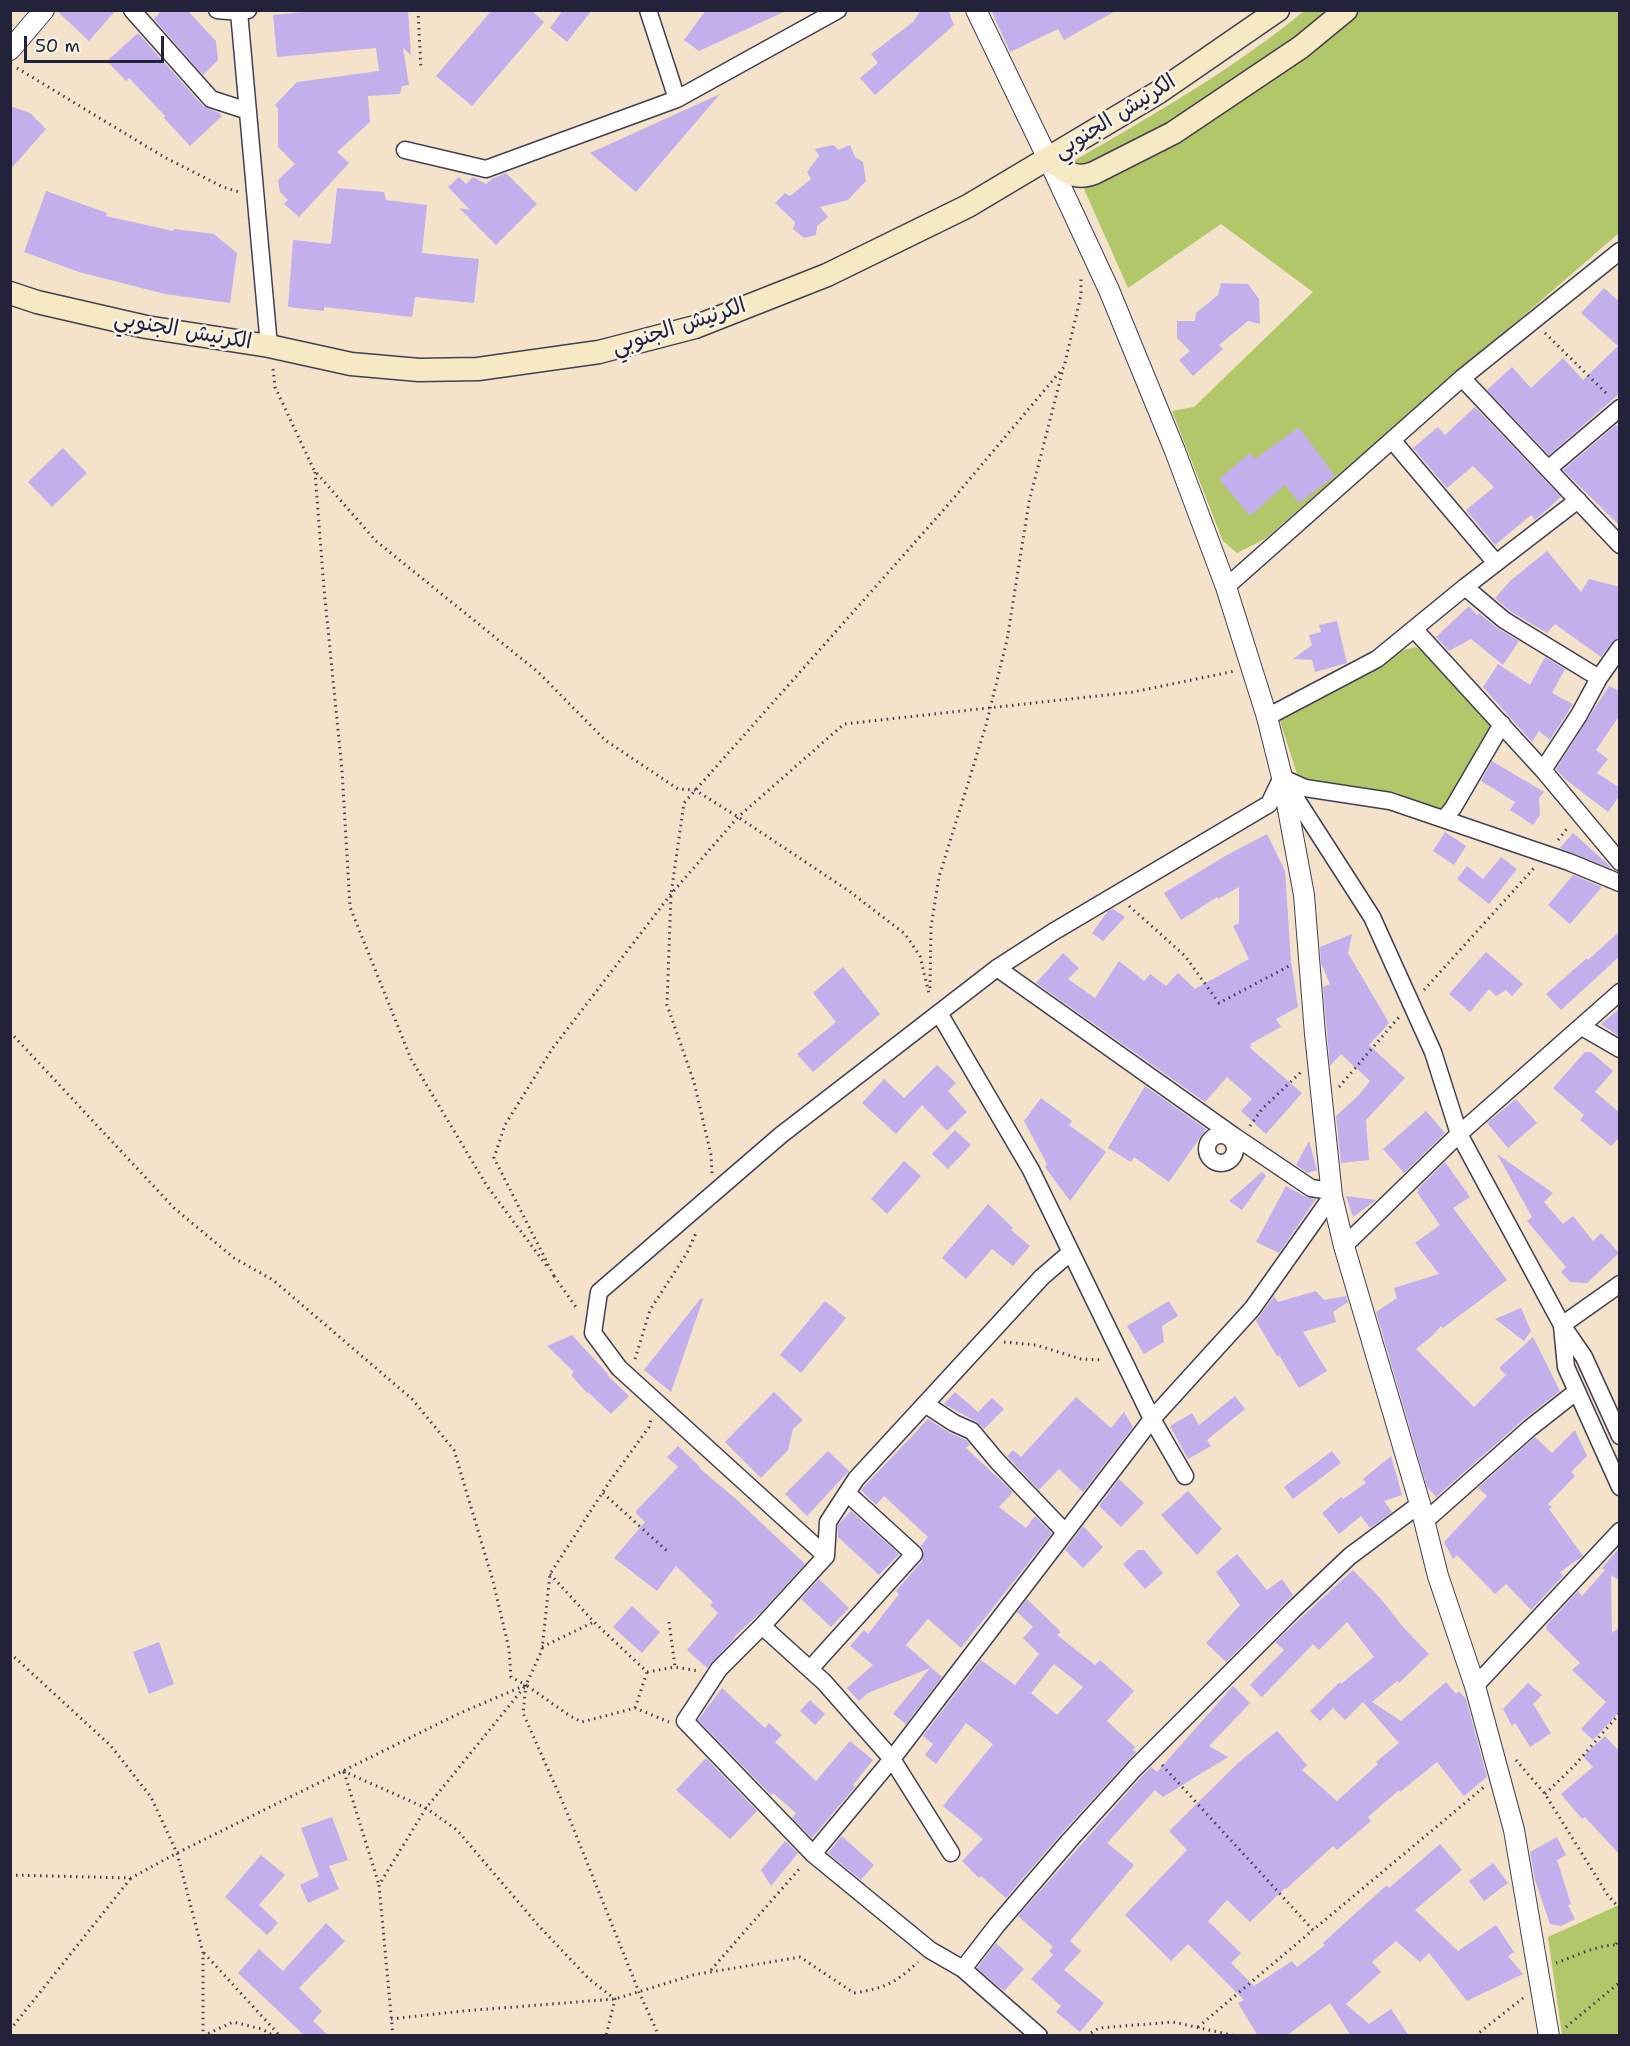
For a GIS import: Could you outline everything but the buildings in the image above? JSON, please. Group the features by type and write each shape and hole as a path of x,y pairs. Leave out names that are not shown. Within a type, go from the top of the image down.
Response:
{"main road":[{"name":"الكرنيش الجنوبي","path":"10,293 37,302 146,327 269,346 351,364 419,370 478,369 599,352 695,327 827,275 968,206 1159,92 1278,10"},
{"path":"1048,159 1071,175 1084,177 1094,173 1173,133 1302,47 1346,10"}],"street":[{"path":"10,50 44,10"},
{"path":"132,10 211,99 248,111"},
{"path":"217,10 243,11 248,111 269,346"},
{"path":"648,10 677,99"},
{"path":"405,150 486,169 677,99 838,10"},
{"path":"976,10 1109,290 1175,451 1226,588 1267,717 1282,777 1304,895 1331,1194 1438,1576 1475,1686 1499,1774 1514,1830 1539,1977 1557,2032"},
{"path":"1226,588 1462,378 1620,251"},
{"path":"1462,378 1620,545"},
{"path":"1548,469 1616,404"},
{"path":"1392,441 1496,563"},
{"path":"1267,717 1377,659 1465,586 1578,500"},
{"path":"1465,586 1504,620 1599,678"},
{"path":"1414,629 1543,770 1620,862"},
{"path":"1543,770 1620,648"},
{"path":"1444,819 1453,808 1502,724"},
{"path":"1282,777 1305,788 1390,801 1547,854 1620,883"},
{"path":"826,1556 619,1368 593,1333 599,1292 781,1135 997,968 1269,804 1282,777"},
{"path":"1282,777 1372,917 1433,1052 1459,1134 1562,1326 1584,1357 1620,1436"},
{"path":"997,968 1235,1138 1311,1188 1331,1194"},
{"path":"1344,1246 1459,1134 1620,992"},
{"path":"939,1013 1031,1170 1152,1419 1185,1476"},
{"path":"1582,1027 1620,1049"},
{"path":"813,1854 892,1759 1152,1419 1252,1309 1331,1194"},
{"path":"1039,2036 963,1970 930,1950 813,1854 685,1721 715,1674 826,1556 828,1522 856,1479 1042,1277 1071,1252"},
{"path":"1562,1326 1620,1284"},
{"path":"1562,1326 1566,1367 1620,1487"},
{"path":"963,1970 997,1925 1069,1841 1151,1752 1350,1556 1422,1513 1576,1391"},
{"path":"925,1404 954,1423 972,1431 1065,1532"},
{"path":"810,1669 914,1554 847,1493"},
{"path":"1475,1686 1620,1531"},
{"path":"762,1626 824,1682 892,1759 951,1853"}],"path":[{"path":"418,10 421,70"},
{"path":"10,64 164,157 223,187 255,196"},
{"path":"929,994 931,927 939,877 970,782 1007,640 1029,502 1081,295 1081,273"},
{"path":"1533,321 1616,404"},
{"path":"269,346 275,387 314,470 376,541 538,672 605,740 678,789 695,790 738,817 849,891 905,934 920,956 929,994 939,1013"},
{"path":"712,1194 711,1155 694,1083 666,1005 671,894 684,803 947,506 1064,367"},
{"path":"314,470 342,770 350,907 411,1059 487,1186 593,1333"},
{"path":"554,1276 494,1158 505,1125 552,1049 671,894 738,817 844,724 1133,692 1251,667"},
{"path":"1322,1105 1547,854 1579,813"},
{"path":"1116,895 1185,956 1219,1004 1309,956"},
{"path":"10,1032 174,1208 234,1258 273,1280 412,1399 454,1450 493,1581 509,1649 511,1677 526,1684 582,1722 635,1708 674,1725 685,1721"},
{"path":"1235,1138 1318,1056"},
{"path":"633,1363 650,1310 687,1253 700,1224"},
{"path":"985,1340 1036,1345 1080,1359 1124,1360"},
{"path":"380,1885 426,1808 526,1684 542,1647 550,1574 649,1427 655,1401"},
{"path":"603,1493 668,1552"},
{"path":"550,1574 594,1622 647,1672"},
{"path":"542,1647 594,1622"},
{"path":"669,1622 675,1667"},
{"path":"10,1653 111,1746 151,1797 177,1853 203,1953 203,2036 233,2022 262,2029 274,2036"},
{"path":"647,1672 675,1667 715,1674"},
{"path":"635,1708 647,1672"},
{"path":"10,2030 131,1878 460,1713 526,1684"},
{"path":"526,1684 523,1713 566,1810 659,2036"},
{"path":"1545,1794 1574,1766 1620,1713"},
{"path":"1151,1752 1313,1930"},
{"path":"1515,1760 1545,1794 1607,1894 1620,1909"},
{"path":"343,1771 426,1808 457,1830 538,1925 589,1979 615,1999"},
{"path":"343,1771 380,1885 393,2036"},
{"path":"1198,2027 1499,1774"},
{"path":"710,1972 813,1854"},
{"path":"10,1875 131,1878"},
{"path":"1475,2036 1539,1977 1600,1947 1618,1945 1620,1939"},
{"path":"391,2019 615,1999 693,1975 800,1957 854,1993 881,1989 901,1977 930,1950"},
{"path":"203,1953 280,2036"},
{"path":"1557,2032 1620,1982"},
{"path":"606,2036 615,1999"},
{"path":"1086,2036 1099,2028 1173,2022 1236,2036"}],"green space":[{"path":"1304,11 1619,11 1619,233 1265,539 1237,553 1223,541 1172,411 1194,407 1313,292 1221,224 1128,288 1072,162 1221,72"},
{"path":"1415,647 1424,651 1494,728 1445,808 1434,808 1395,792 1304,781 1297,774 1280,721 1354,681 1395,652"},
{"path":"1619,1905 1619,2035 1562,2035 1548,1937"}]}
